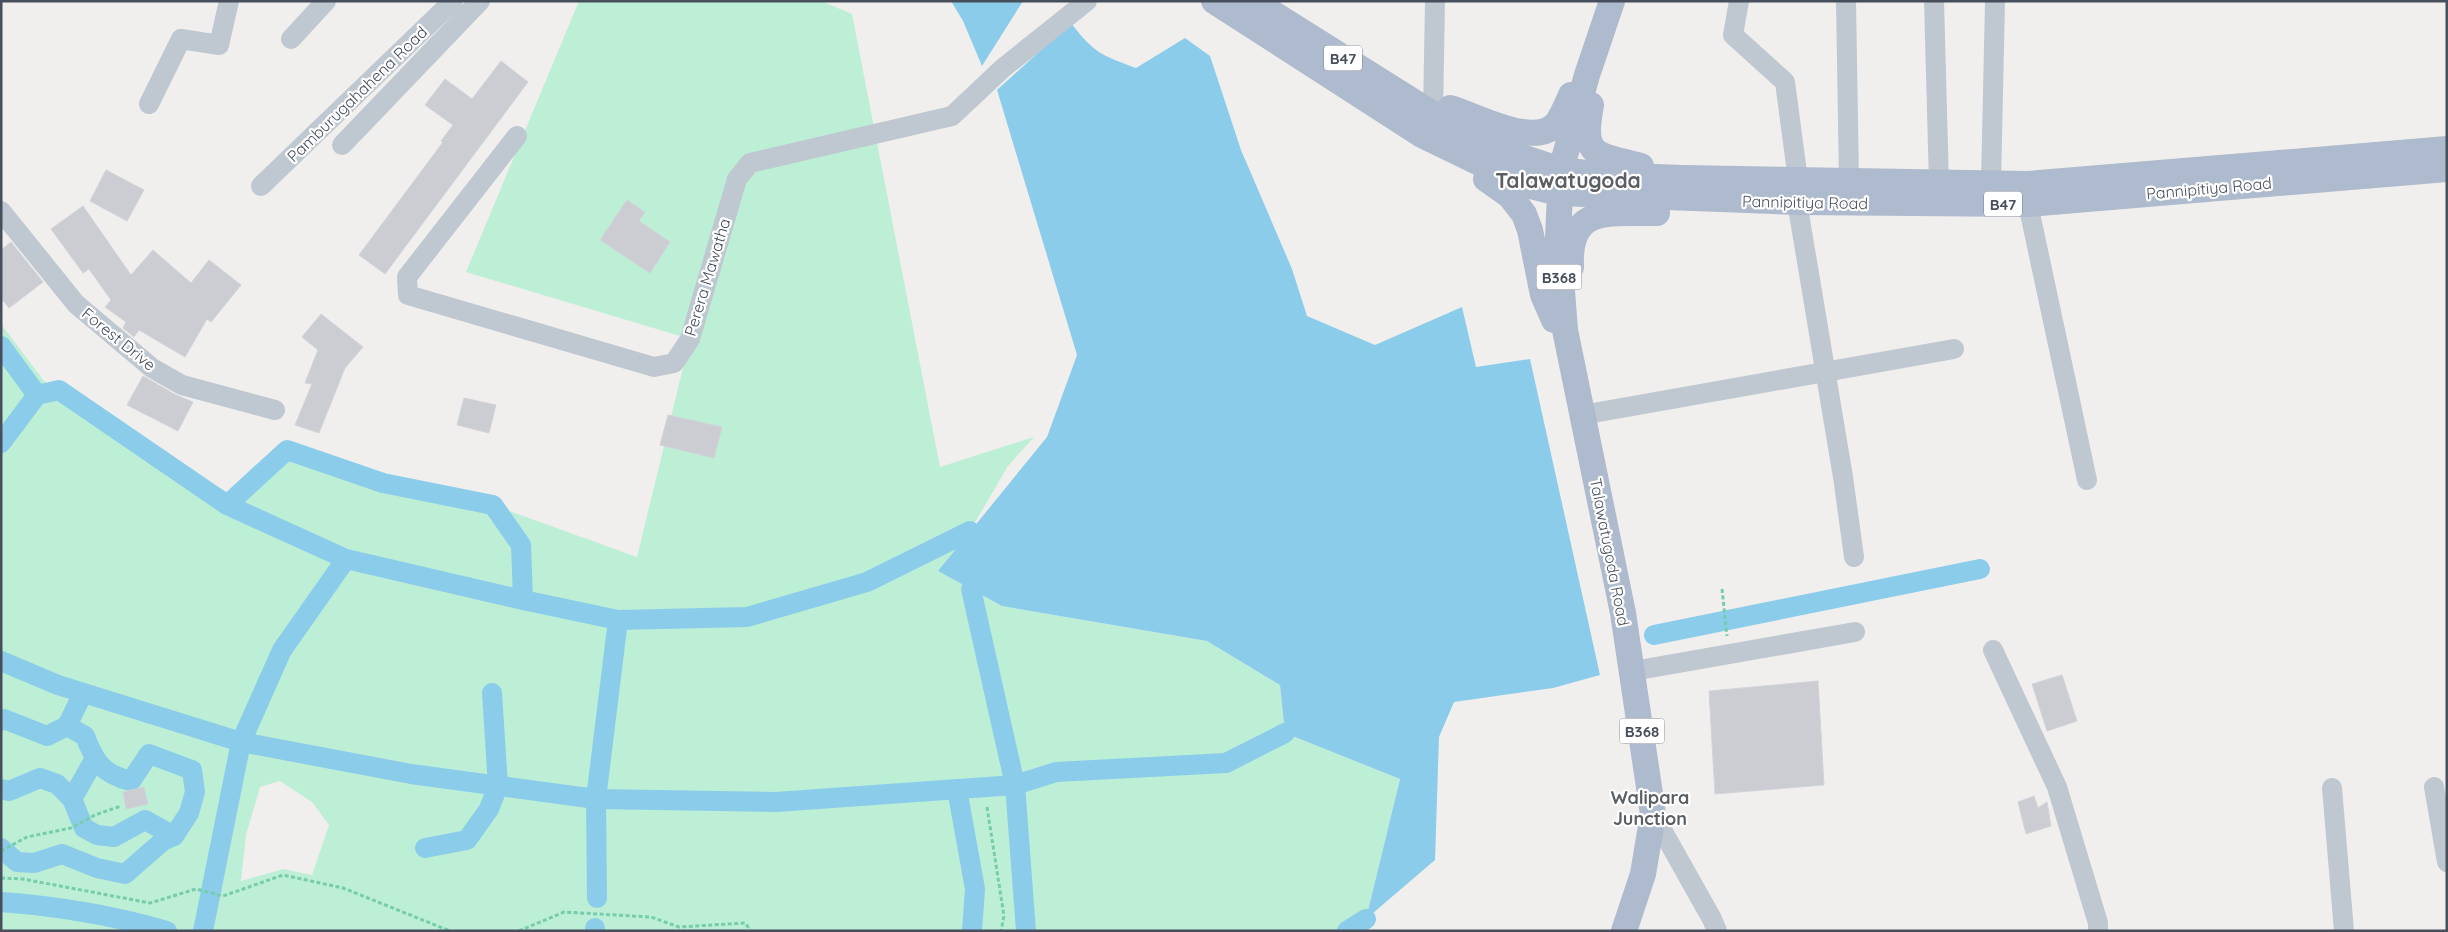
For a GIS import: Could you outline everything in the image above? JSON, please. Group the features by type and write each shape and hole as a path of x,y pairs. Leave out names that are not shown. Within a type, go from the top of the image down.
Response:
{"main road":[{"name":"Pannipitiya Road","path":"1214,1 1422,135 1523,184 1603,175 1683,178 1798,191 2028,194 2447,169"},
{"name":"Pannipitiya Road","path":"1253,1 1404,96 1434,109 1559,181 1724,200 1798,191 1849,181 1991,184 2028,194 2447,149"},
{"path":"1434,109 1489,121 1518,133 1544,132 1555,124 1563,113 1598,42 1612,1"},
{"path":"1598,42 1587,138 1590,148 1598,154 1683,178"},
{"name":"Talawatugoda Road","path":"1598,42 1559,181 1560,281 1570,360 1607,529 1633,671 1653,814 1643,874 1624,931"},
{"path":"1439,143 1510,196 1524,214 1532,238 1544,295 1570,360"},
{"path":"1570,360 1573,296 1570,250 1575,233 1582,223 1593,217 1606,215 1684,212 1724,200"}],"street":[{"path":"149,104 181,39 219,45 229,1"},
{"path":"291,40 326,1"},
{"name":"Pamburugahahena Road","path":"261,186 453,1"},
{"name":"Pamburugahahena Road","path":"342,145 480,1"},
{"name":"Perera Mawatha","path":"517,136 407,277 408,295 654,368 674,363 690,339 737,179 750,163 952,116 1003,68 1087,1"},
{"path":"1434,109 1435,1"},
{"path":"1739,1 1734,36 1785,82 1798,191 1854,557"},
{"path":"1846,1 1849,181"},
{"path":"1934,1 1939,184"},
{"path":"1991,184 1995,1"},
{"path":"2028,194 2087,480"},
{"name":"Forest Drive","path":"1,211 76,304 152,368 182,385 275,410"},
{"path":"1582,415 1954,349"},
{"path":"1633,671 1855,632"},
{"path":"1993,650 2057,787 2098,923 2098,931"},
{"path":"2434,787 2447,862"},
{"path":"2332,788 2344,931"},
{"path":"1653,814 1712,919 1716,931"}],"path":[{"path":"1722,589 1728,645"},
{"path":"1,851 27,837 71,828 96,815 121,806"},
{"path":"987,807 1004,916 1001,931"},
{"path":"1,878 23,879 150,902 196,889 223,896 283,875 343,888 450,931"},
{"path":"519,931 564,912 651,917 679,927 745,923 751,931"}],"green space":[{"path":"579,1 821,1 852,14 940,467 1034,437 1008,466 970,531 938,571 1002,606 1207,641 1280,685 1285,733 1400,779 1366,919 1347,931 1,931 1,324 44,381 227,492 287,450 383,483 493,505 637,557 690,339 466,272","holes":["280,781 312,802 329,825 312,875 283,869 241,881 246,835 260,787"]}],"water":[{"path":"951,1 1023,1 982,66 963,21"},
{"path":"1071,23 1086,41 1099,52 1136,68 1185,38 1210,56 1241,150 1292,269 1307,316 1375,345 1462,307 1476,367 1530,359 1600,675 1553,688 1454,702 1439,737 1435,860 1366,919 1400,779 1285,733 1280,685 1207,641 1002,606 938,571 1047,437 1077,355 997,90"}],"building":[{"path":"501,61 528,82 385,274 359,255 443,142 441,141 453,125 425,105 445,79 472,99"},
{"path":"106,170 144,190 127,221 90,201"},
{"path":"627,200 645,212 639,221 670,242 650,273 600,240"},
{"path":"83,206 131,275 153,250 191,283 209,260 241,285 211,322 207,319 185,357 139,330 134,337 123,328 126,322 105,307 111,300 89,269 83,273 51,229"},
{"path":"11,242 43,282 9,308 1,298 1,250"},
{"path":"321,314 363,347 345,368 319,433 295,425 312,384 305,383 318,350 302,337"},
{"path":"143,376 176,395 193,402 178,431 127,405"},
{"path":"464,398 496,405 489,433 457,425"},
{"path":"668,415 722,427 714,458 660,445"},
{"path":"2062,675 2077,721 2047,731 2032,684"},
{"path":"1818,681 1824,785 1715,794 1709,691"},
{"path":"144,787 148,804 126,809 123,792"},
{"path":"2034,796 2038,808 2047,802 2051,826 2026,834 2018,802"}],"waterway":[{"path":"1,346 37,395"},
{"path":"1,443 37,395 59,390 227,505 346,559 618,620 747,617 867,582 970,531"},
{"path":"227,505 287,450 383,483 493,505 521,545 523,600"},
{"path":"203,931 241,742 282,650 346,559"},
{"path":"1654,635 1980,569"},
{"path":"971,589 1015,785 1026,931"},
{"path":"597,898 596,799 618,620"},
{"path":"1,661 58,685 241,742 411,774 596,799 776,802 1015,785 1056,772 1226,763 1285,733"},
{"path":"67,726 83,693"},
{"path":"425,848 467,840 489,809 498,786 492,693"},
{"path":"1,721 4,719 47,736 67,726 85,736 96,760 106,771 131,781 149,754 192,770 195,792 189,813 174,836 163,841 125,874 97,868 62,854 34,863 17,862 1,848"},
{"path":"72,799 94,760"},
{"path":"1,789 9,791 40,778 57,784 72,799 84,828 97,835 114,837 145,820 174,836"},
{"path":"957,789 975,889 972,931"},
{"path":"1,902 84,912 126,920 167,931"},
{"path":"1347,931 1366,919"}],"district":[{"name":"Talawatugoda","path":"1568,180"},
{"name":"Walipara Junction","path":"1650,808"}]}
